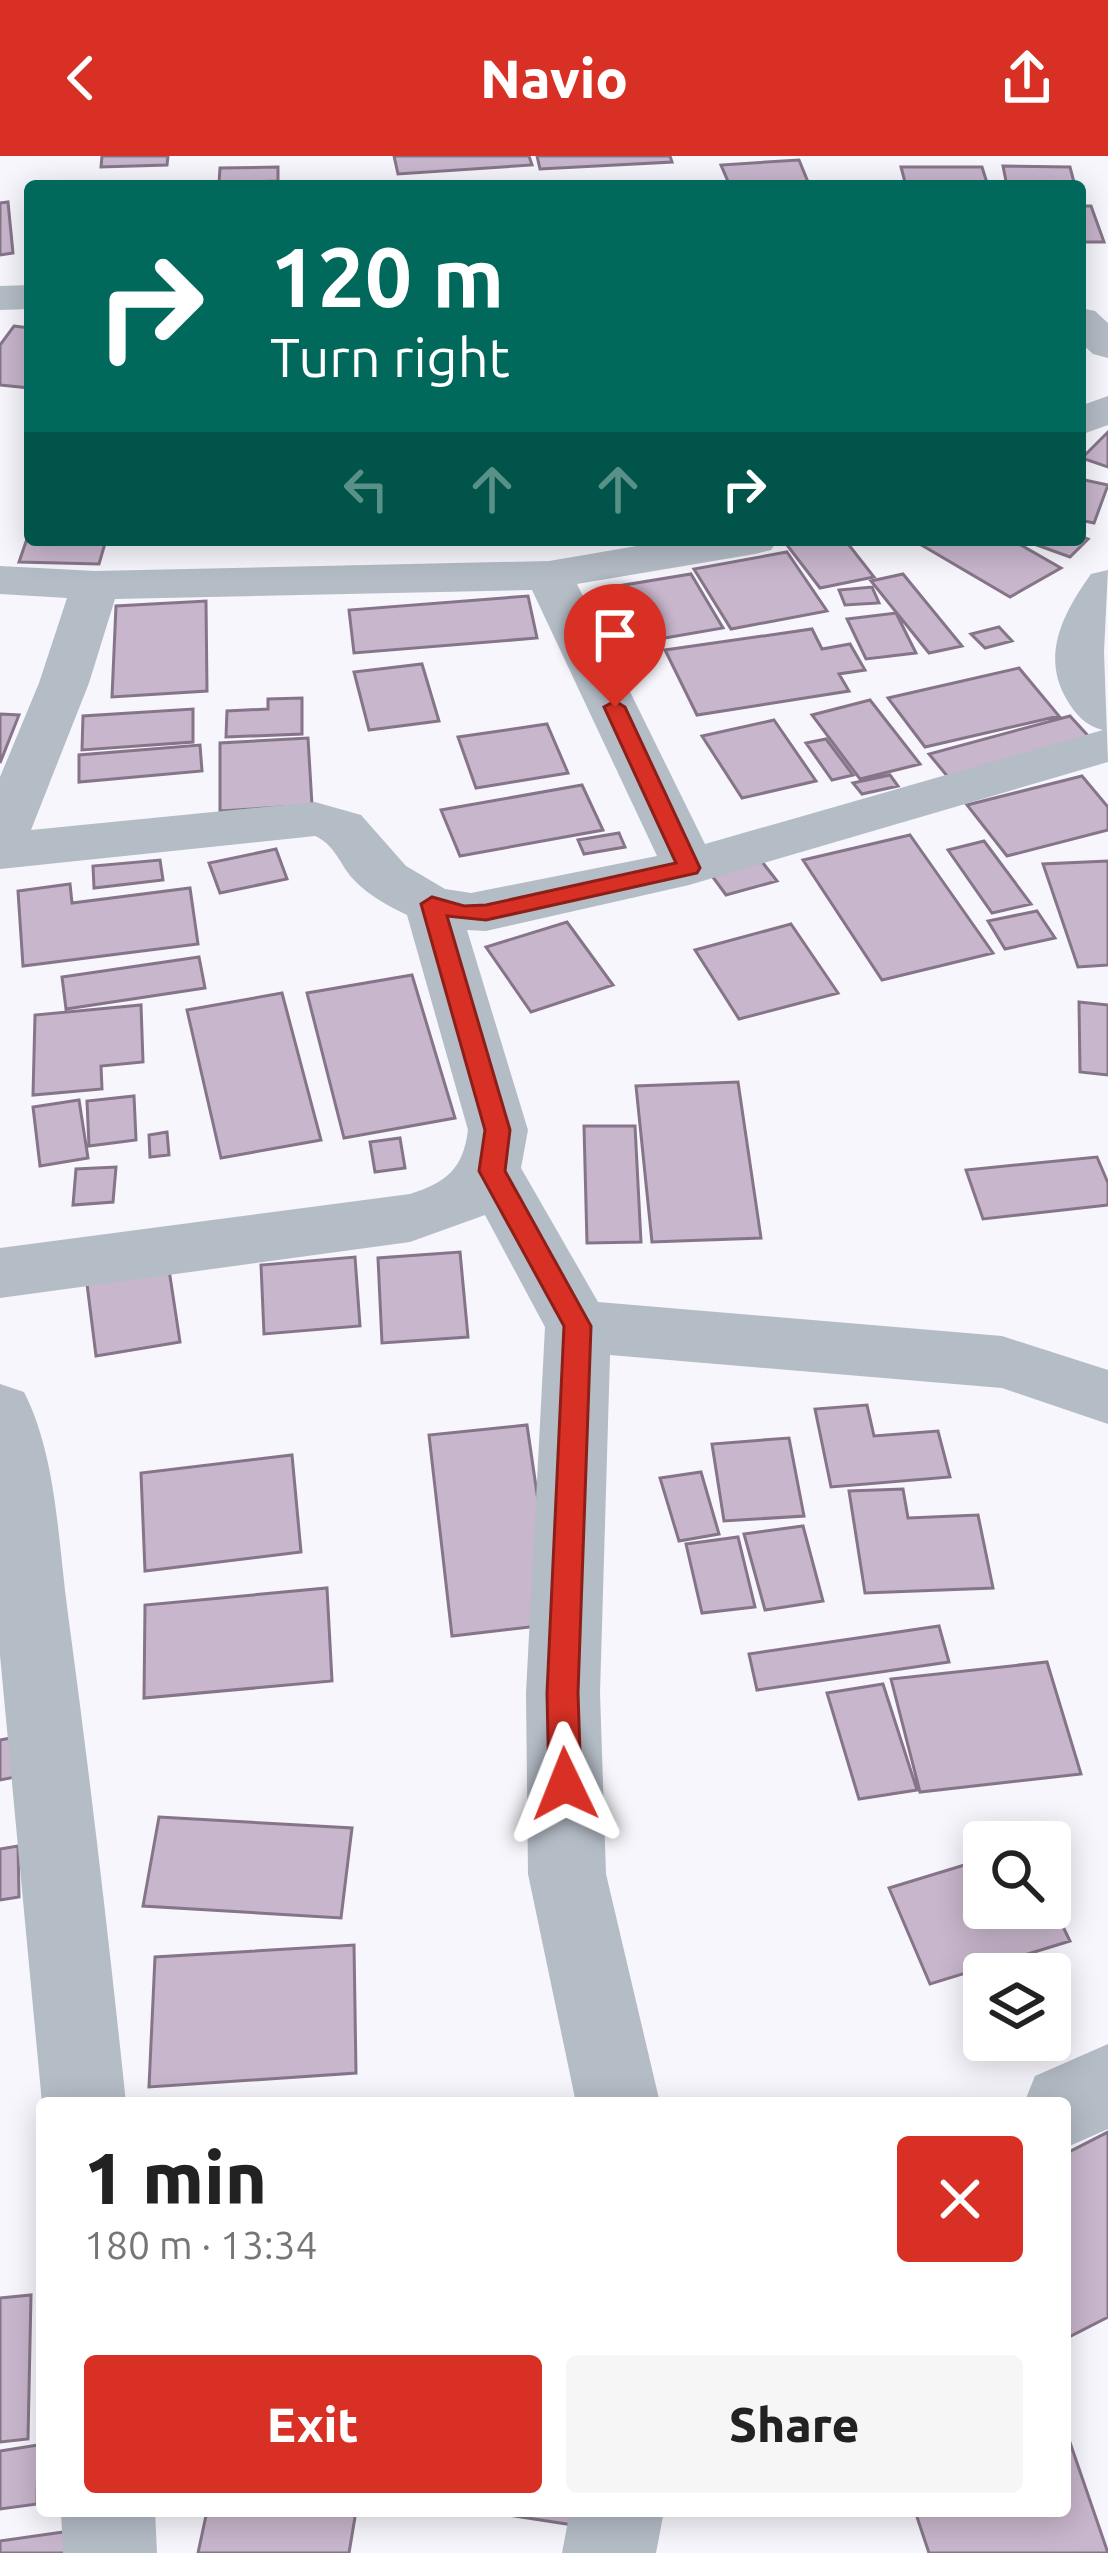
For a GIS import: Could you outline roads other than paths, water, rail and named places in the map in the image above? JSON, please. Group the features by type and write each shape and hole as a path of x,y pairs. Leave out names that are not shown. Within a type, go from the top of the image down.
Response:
{"street":[{"path":"0,580 94,585 549,575 720,546"},
{"path":"549,575 689,868"},
{"path":"1108,584 1078,633 1079,670 1099,709 1108,716"},
{"path":"0,841 64,683 94,585"},
{"path":"0,851 315,819 342,824 357,836 373,868 402,890 464,913 486,912 689,868 1108,745"},
{"path":"432,904 498,1130 492,1171 578,1326 563,1693 568,1874 617,2097"},
{"path":"0,1273 410,1218 458,1204 492,1171"},
{"path":"578,1326 1002,1362 1108,1397"},
{"path":"0,1411 15,1479 32,1614 83,2097"},
{"path":"1071,2103 1108,2086"},
{"path":"108,2517 110,2553"},
{"path":"609,2553 616,2517"}]}
